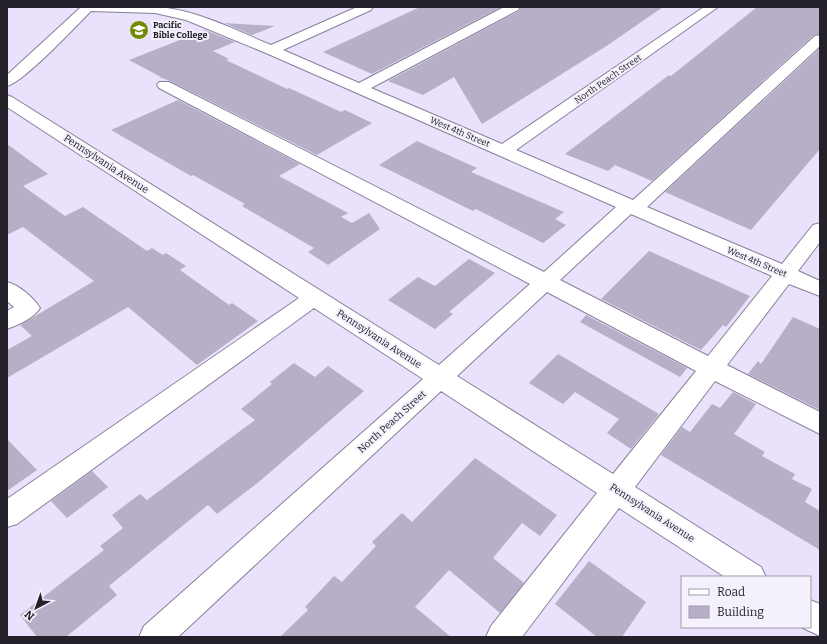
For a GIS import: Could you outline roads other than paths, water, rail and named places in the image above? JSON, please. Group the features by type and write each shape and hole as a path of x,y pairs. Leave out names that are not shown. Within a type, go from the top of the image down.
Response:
{"street":[{"path":"7,82 21,71 88,7"},
{"name":"West 4th Street","path":"92,7 184,10 271,50 631,208 820,289"},
{"path":"271,50 367,7"},
{"path":"360,88 514,7"},
{"name":"North Peach Street","path":"504,151 712,7"},
{"name":"North Peach Street","path":"155,637 546,282 820,39"},
{"path":"164,85 820,424"},
{"name":"Pennsylvania Avenue","path":"7,100 749,576"},
{"path":"502,637 820,229"},
{"path":"7,289 30,308 7,321"},
{"path":"7,515 315,297"},
{"path":"811,616 820,621"}],"place":[{"name":"Pacific Bible College","path":"139,30"}]}
